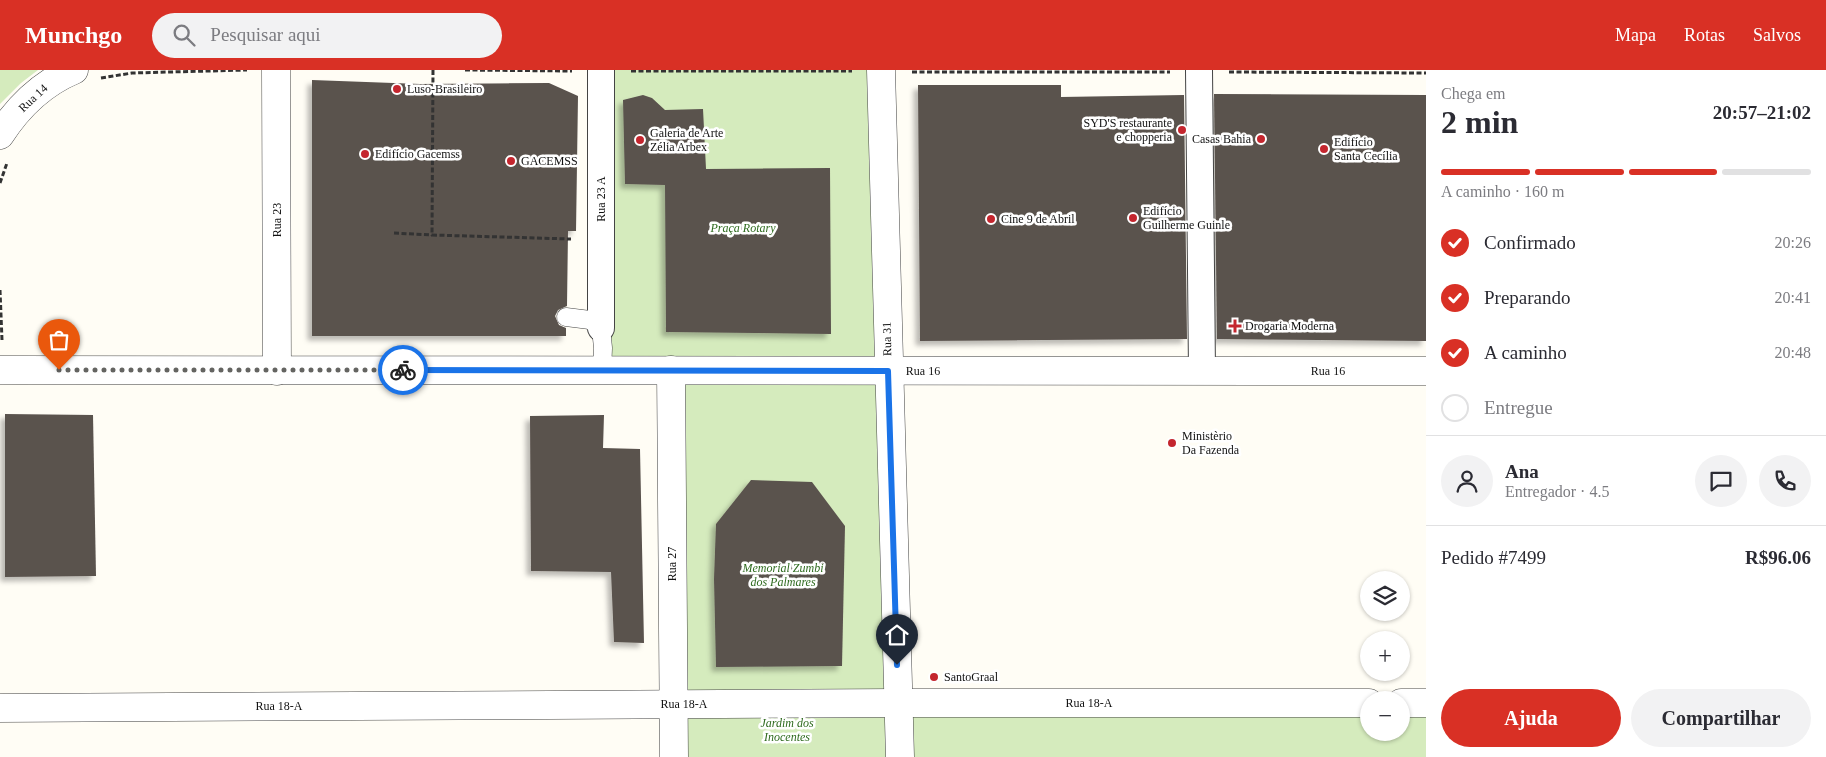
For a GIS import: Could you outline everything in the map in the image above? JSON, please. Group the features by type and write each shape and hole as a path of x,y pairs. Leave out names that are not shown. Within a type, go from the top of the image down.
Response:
{"street":[{"name":"Rua 23","path":"276,70 277,371"},
{"name":"Rua 23 A","path":"601,70 601,328"},
{"name":"Rua 31","path":"880,71 900,757"},
{"path":"1199,71 1202,371"},
{"name":"Rua 14","path":"0,135 19,110 34,95 55,80 83,75"},
{"name":"Rua 16","path":"1,358 277,371 1426,371"},
{"name":"Rua 27","path":"671,370 674,757"},
{"name":"Rua 18-A","path":"0,708 674,704 899,712 1360,703"},
{"path":"1410,703 1426,703"}],"lane":[{"path":"566,317 590,320 601,328 603,348 602,370"}],"path":[{"path":"83,75 111,76 132,73 250,70"},
{"path":"432,235 433,70"},
{"path":"465,70 1426,73"},
{"path":"0,183 7,162"},
{"path":"394,233 601,240"},
{"path":"0,290 1,358"}],"green space":[{"path":"0,70 38,70 21,83 0,104"},
{"path":"601,70 881,70 898,703 1360,703 1360,741 1410,741 1410,703 1426,703 1426,757 674,757 671,371 602,370"}],"building":[{"name":"Edifício Gacemss","path":"312,80 420,84 549,83 578,96 576,231 568,231 567,306 558,310 555,316 559,325 566,328 566,336 312,336"},
{"path":"918,85 1061,85 1061,97 1184,95 1187,339 920,341"},
{"path":"1214,94 1426,95 1426,341 1217,339"},
{"path":"643,95 652,98 665,110 703,109 706,169 830,168 831,334 666,332 665,185 625,184 623,100"},
{"path":"5,414 93,415 96,576 5,577"},
{"path":"604,415 603,448 640,449 644,643 614,642 611,572 531,571 530,416"},
{"name":"Memorial Zumbi dos Palmares","path":"751,480 812,482 845,526 842,666 716,667 714,579 716,524"}],"way so far":[{"path":"59,370 403,370"}],"place":[{"name":"Luso-Brasileiro","path":"397,89"},
{"name":"SYD'S restaurante e chopperia","path":"1182,130"},
{"name":"Casas Bahia","path":"1261,139"},
{"name":"Galeria de Arte Zélia Arbex","path":"640,140"},
{"name":"Edifício Santa Cecília","path":"1324,149"},
{"name":"Edifício Gacemss","path":"365,154"},
{"name":"GACEMSS","path":"511,161"},
{"name":"Edifício Guilherme Guinle","path":"1133,218"},
{"name":"Cine 9 de Abril","path":"991,219"},
{"name":"Drogaria Moderna","path":"1235,326"},
{"name":"Ministèrio Da Fazenda","path":"1172,443"},
{"name":"SantoGraal","path":"934,677"}],"route":[{"path":"403,370 888,371 897,665"}],"park label":[{"name":"Praça Rotary","path":"743,228"},
{"name":"Jardim dos Inocentes","path":"787,730"}]}
